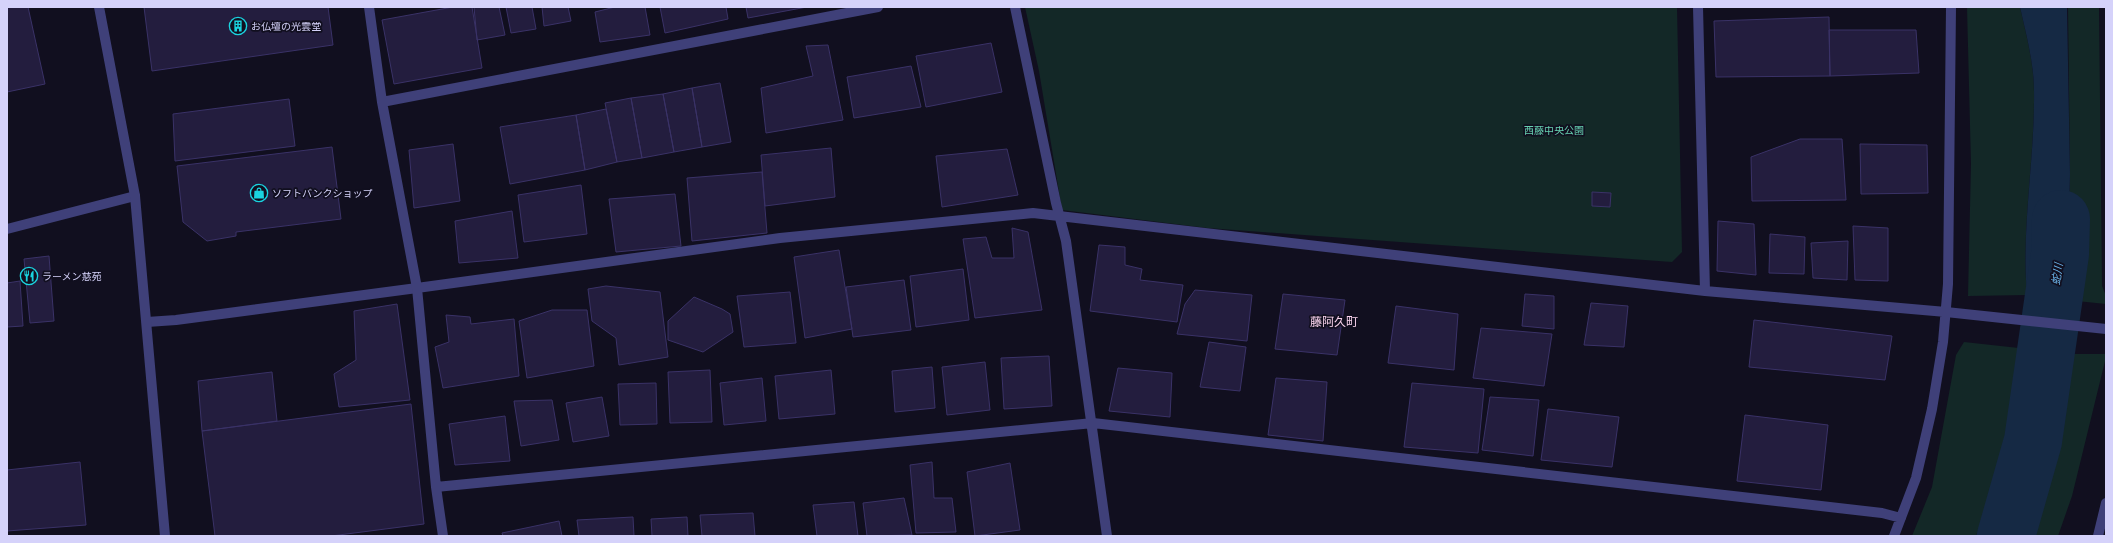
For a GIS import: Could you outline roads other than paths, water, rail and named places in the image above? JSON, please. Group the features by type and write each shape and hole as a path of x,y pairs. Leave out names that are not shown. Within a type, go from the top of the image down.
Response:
{"street":[{"path":"99,7 135,196 165,536"},
{"path":"370,7 382,102 417,288 436,487 443,536"},
{"path":"382,102 878,7"},
{"path":"1015,7 1059,216 1066,241 1093,423 1107,536"},
{"path":"1698,7 1705,291"},
{"path":"1894,536 1916,478 1932,409 1943,342 1948,284 1951,7"},
{"path":"7,229 135,196"},
{"path":"147,322 176,320 780,238 1033,213 1705,291 1946,312 2106,329"},
{"path":"436,487 1093,423 1882,513 1900,518"},
{"path":"2098,536 2106,503"}],"water":[{"path":"2020,7 2067,7 2070,174 2067,300 2027,295 2026,244 2034,116 2034,80"},
{"path":"2028,349 2064,354 2033,519 2028,536 1976,536 2026,406"}],"waterway":[{"name":"蛇川","path":"2006,536 2033,441 2060,254 2061,219"}],"place":[{"name":"お仏壇の光雲堂","path":"238,26"},
{"name":"ソフトバンクショップ","path":"259,193"},
{"name":"ラーメン慈苑","path":"29,276"}],"district":[{"name":"藤阿久町","path":"1334,321"}],"park label":[{"name":"西藤中央公園","path":"1554,130"}]}
